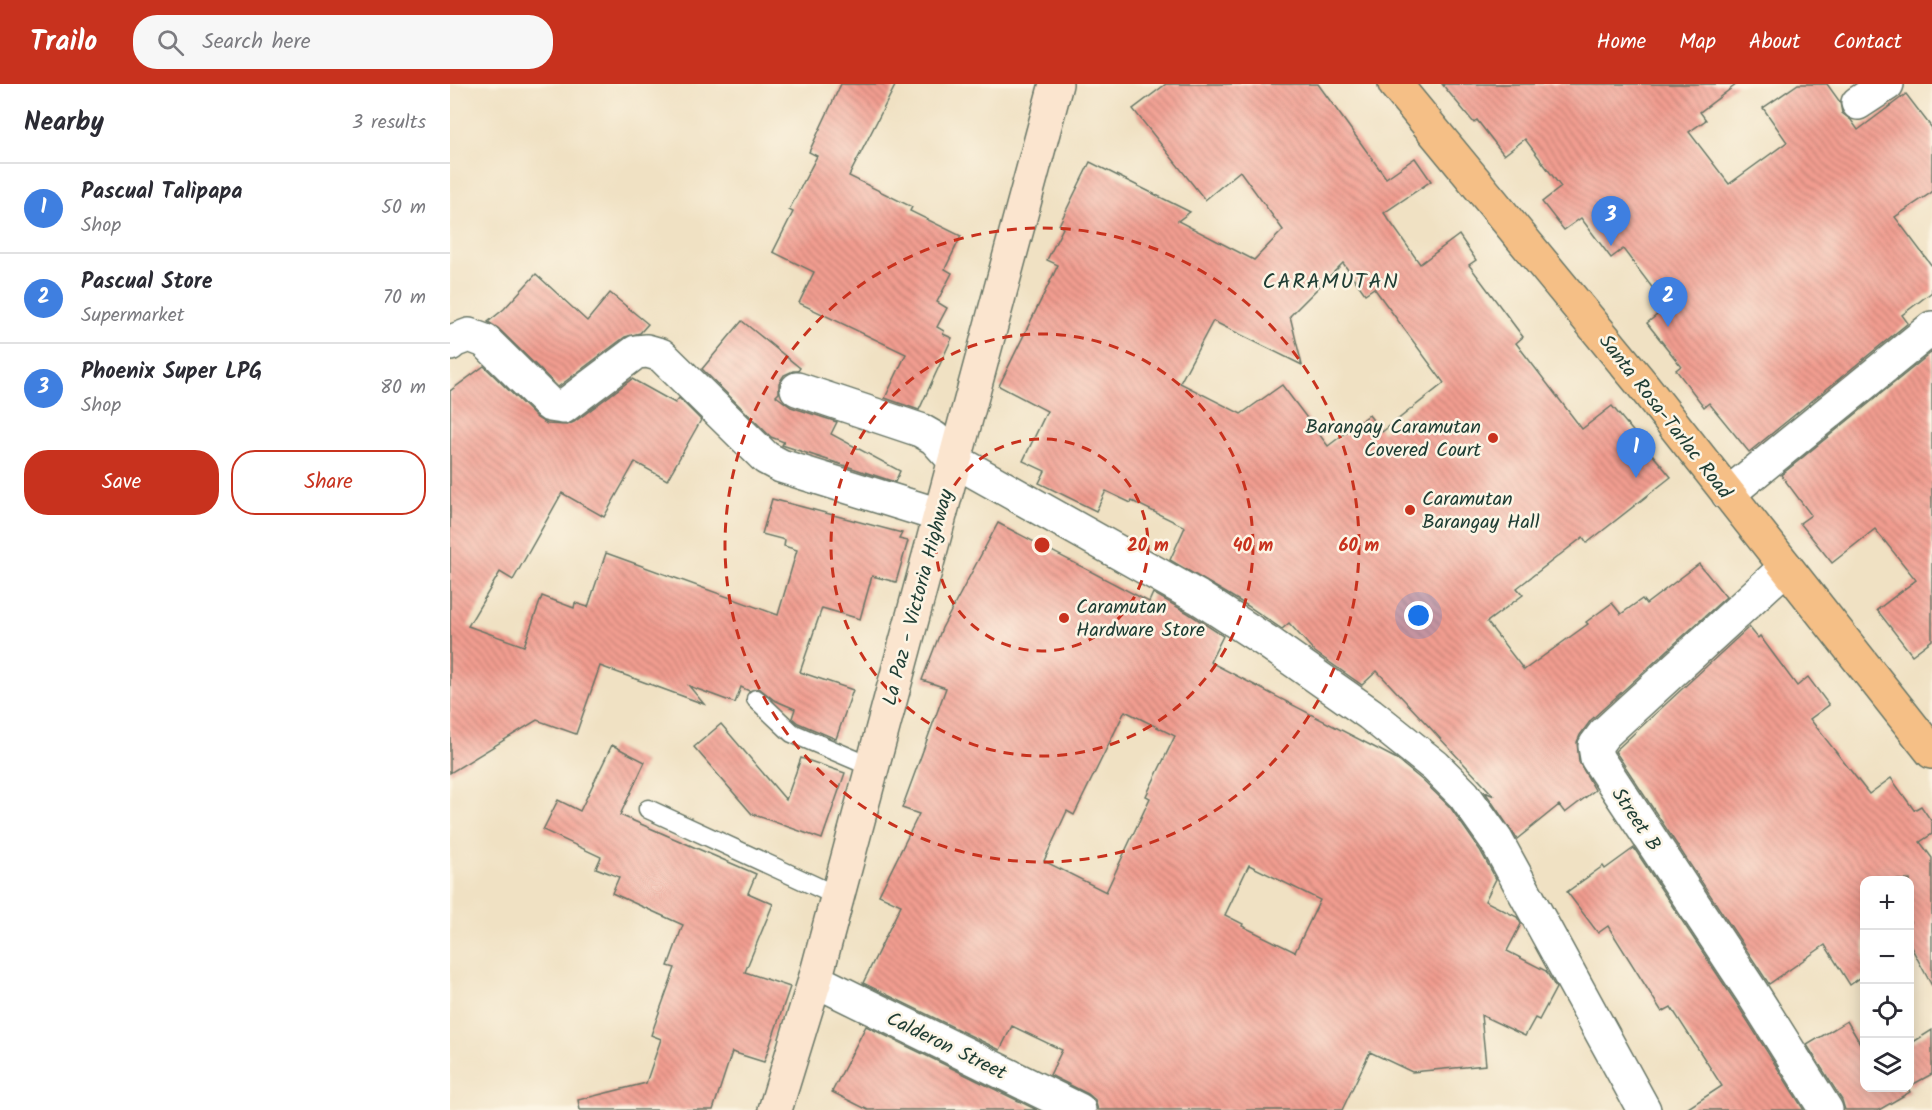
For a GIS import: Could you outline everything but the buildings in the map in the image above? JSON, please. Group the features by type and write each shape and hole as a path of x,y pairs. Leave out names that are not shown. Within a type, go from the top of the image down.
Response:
{"highway":[{"name":"Santa Rosa-Tarlac Road","path":"1395,84 1641,383 1932,752"}],"main road":[{"name":"La Paz - Victoria Highway","path":"775,1110 814,980 1056,84"}],"street":[{"path":"1858,103 1887,84"},
{"path":"1728,494 1932,328"},
{"path":"450,344 453,340 469,336 485,341 550,405 563,407 636,352 647,351 661,355 766,458 781,466 939,515"},
{"path":"797,389 920,430 934,438 954,460 1198,597 1269,643 1370,714 1435,766 1464,795 1496,840 1644,1110"},
{"name":"Street B","path":"1786,567 1604,734 1595,746 1597,758 1745,981 1826,1110"},
{"name":"Calderon Street","path":"814,980 1078,1110"}],"lane":[{"path":"756,699 792,733 872,767"},
{"path":"648,809 837,896"}],"place":[{"name":"Phoenix Super LPG","path":"1611,246"},
{"name":"Pascual Store","path":"1668,327"},
{"name":"Barangay Caramutan Covered Court","path":"1493,438"},
{"name":"Pascual Talipapa","path":"1636,478"},
{"name":"Caramutan Barangay Hall","path":"1410,510"},
{"name":"Caramutan Hardware Store","path":"1064,618"}],"district":[{"name":"CARAMUTAN","path":"1331,280"}]}
